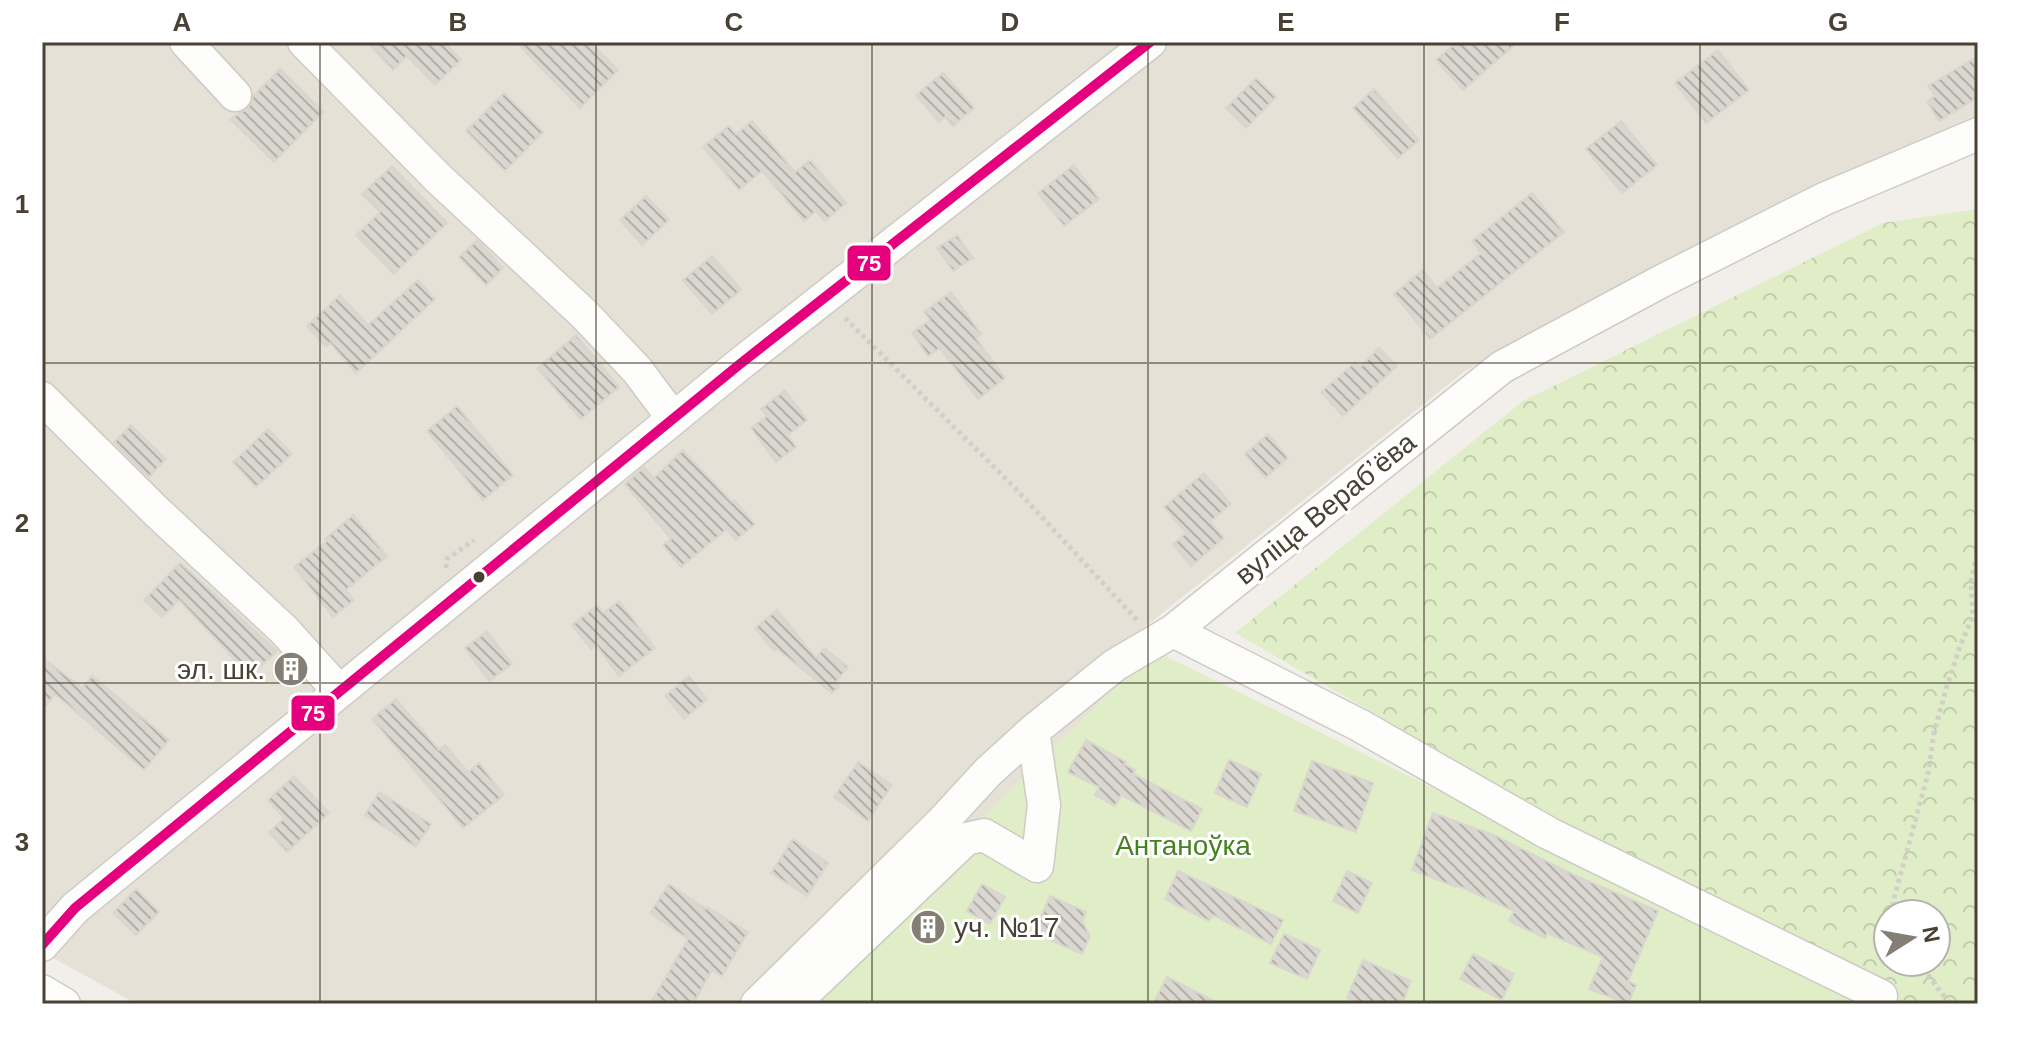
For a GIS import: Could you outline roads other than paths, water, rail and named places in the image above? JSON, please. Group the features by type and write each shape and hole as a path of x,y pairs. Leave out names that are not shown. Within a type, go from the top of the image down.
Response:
{"street":[{"path":"186,42 235,95"},
{"path":"304,42 438,178 584,314 637,370 673,418"},
{"path":"42,945 75,908 673,418 1150,42"},
{"name":"вуліца Верабʼёва","path":"757,1004 941,823 988,772 1066,702 1115,665 1164,636 1502,367 1824,199 1978,134"},
{"path":"42,398 157,512 284,630 339,691"},
{"path":"1164,636 1359,725 1548,833 1881,996"},
{"path":"793,1004 966,839 984,835 1037,866 1044,805 1033,731"},
{"path":"42,991 64,1004"}],"place":[{"name":"эл. шк.","path":"291,669"},
{"name":"уч. №17","path":"928,927"}],"park label":[{"name":"Антаноўка","path":"1183,845"}]}
